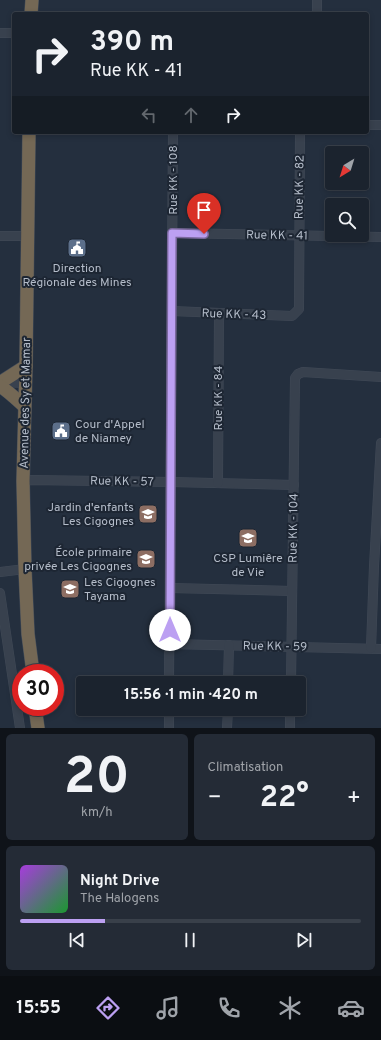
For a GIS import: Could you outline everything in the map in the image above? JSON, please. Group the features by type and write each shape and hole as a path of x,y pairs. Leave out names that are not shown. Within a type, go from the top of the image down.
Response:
{"highway":[{"path":"31,12 32,0"},
{"name":"Avenue des Sy et Mamar","path":"29,134 23,481 25,569 31,664"},
{"path":"24,406 0,384 26,366"},
{"path":"36,716 38,728"}],"street":[{"path":"317,0 317,12"},
{"path":"0,33 12,33"},
{"path":"369,124 381,125"},
{"name":"Rue KK - 108","path":"169,676 173,134"},
{"name":"Rue KK - 82","path":"296,313 298,309 300,134"},
{"name":"Rue KK - 41","path":"172,233 381,237"},
{"path":"0,236 27,236"},
{"name":"Rue KK - 43","path":"172,311 292,316 296,313"},
{"name":"Rue KK - 84","path":"218,483 219,313"},
{"name":"Rue KK - 104","path":"291,676 295,378 298,374 303,372 381,377"},
{"path":"0,384 25,385"},
{"path":"371,648 381,443"},
{"name":"Rue KK - 57","path":"23,481 37,480 294,485"},
{"path":"0,572 25,569"},
{"path":"170,588 292,591"},
{"path":"0,592 20,728"},
{"name":"Rue KK - 59","path":"169,644 381,649"},
{"path":"228,676 229,645"},
{"path":"168,728 169,716"},
{"path":"227,728 228,716"},
{"path":"290,716 290,728"}],"place":[{"name":"Direction Régionale des Mines","path":"77,248"},
{"name":"Cour d'Appel de Niamey","path":"61,431"},
{"name":"Jardin d'enfants Les Cigognes","path":"148,514"},
{"name":"CSP Lumiêre de Vie","path":"248,538"},
{"name":"École primaire privée Les Cigognes","path":"146,559"},
{"name":"Les Cigognes Tayama","path":"70,589"}],"route":[{"path":"170,630 172,233 204,234"}]}
